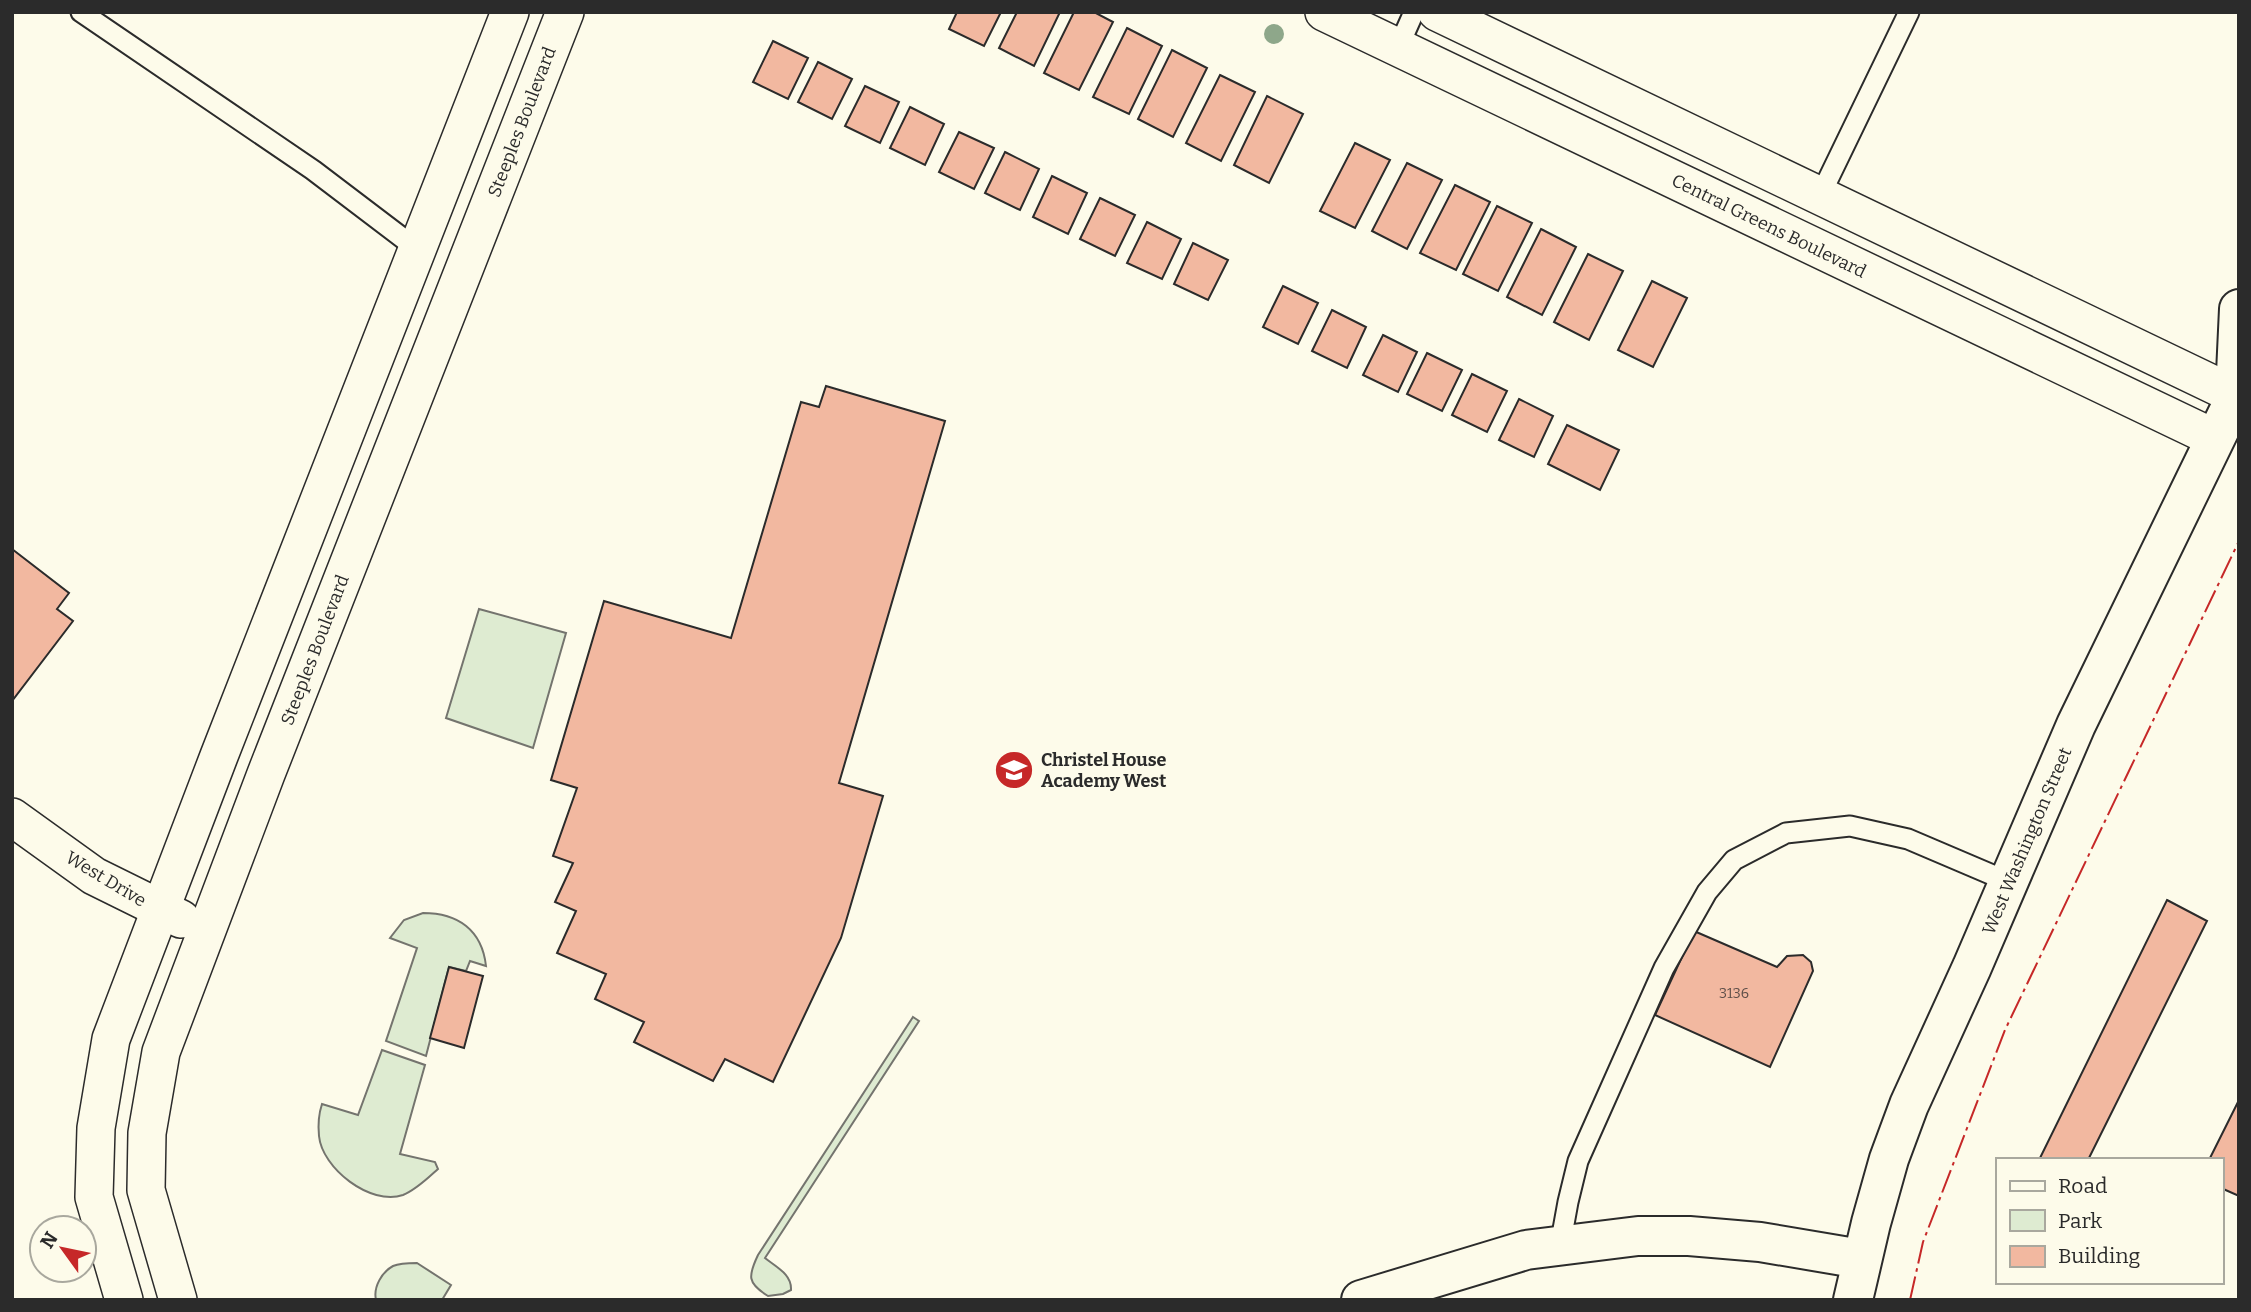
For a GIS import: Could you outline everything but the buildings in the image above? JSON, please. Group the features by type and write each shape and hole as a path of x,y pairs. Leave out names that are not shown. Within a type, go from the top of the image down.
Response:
{"main road":[{"name":"West Washington Street","path":"1853,1300 1861,1259 1889,1159 1909,1105 2076,725 2237,392 2239,309"},
{"path":"1381,1297 1526,1250 1638,1236 1760,1241 1861,1259"}],"street":[{"path":"124,1300 94,1197 96,1128 111,1039 510,12"},
{"name":"Steeples Boulevard","path":"178,1300 146,1190 147,1133 160,1052 281,735 565,12"},
{"path":"1437,12 2237,392"},
{"name":"Central Greens Boulevard","path":"1341,16 1398,48 2214,438"},
{"name":"West Drive","path":"12,817 94,876 207,931"}],"lane":[{"path":"81,12 313,170 417,249"},
{"path":"1398,48 1414,12"},
{"path":"1820,196 1909,12"},
{"path":"1560,1246 1578,1161 1664,968 1707,892 1734,860 1786,832 1850,826 1908,839 2009,882"}],"green space":[{"path":"479,609 566,633 533,748 446,718"},
{"path":"423,913 447,916 466,926 474,933 484,953 486,966 470,961 466,971 449,967 426,1056 386,1041 417,948 390,938 404,920"},
{"path":"913,1017 919,1021 765,1258 782,1271 791,1284 791,1290 768,1296 756,1287 751,1278 758,1255"},
{"path":"382,1050 425,1065 400,1154 435,1162 438,1169 413,1190 390,1197 363,1190 338,1172 322,1148 319,1136 322,1104 358,1115"},
{"path":"417,1263 451,1285 442,1300 376,1300 377,1285 389,1269 399,1264"}],"power":[{"path":"1910,1300 1923,1242 2005,1030 2239,541"}],"place":[{"name":"Christel House Academy West","path":"1014,770"}]}
